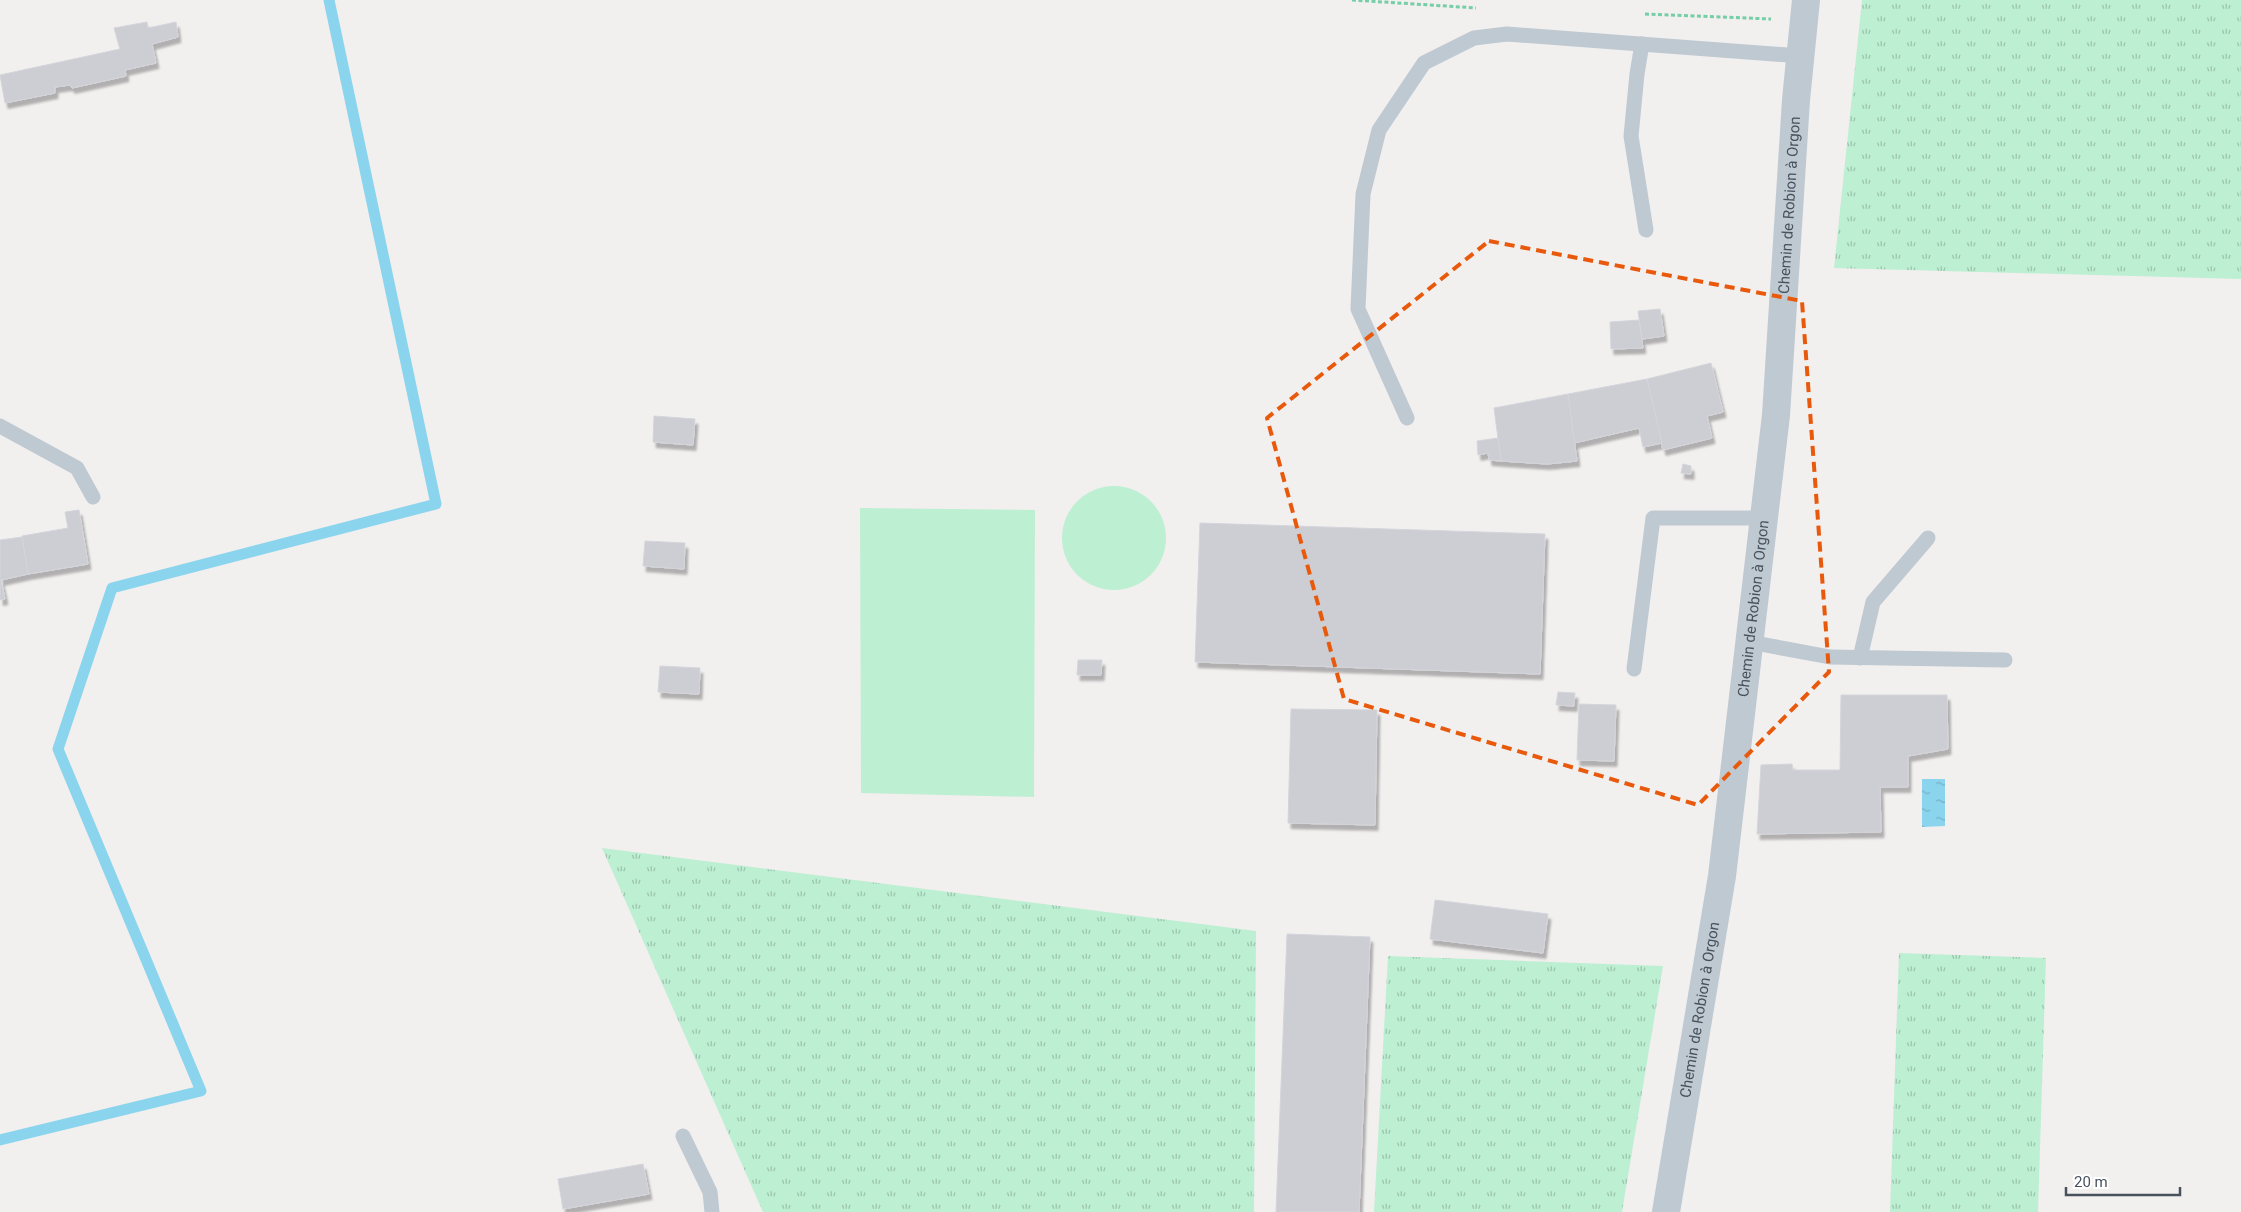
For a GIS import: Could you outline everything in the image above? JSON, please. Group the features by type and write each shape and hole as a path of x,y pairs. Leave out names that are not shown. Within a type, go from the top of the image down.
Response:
{"street":[{"name":"Chemin de Robion à Orgon","path":"1666,1212 1722,876 1776,415 1800,56 1806,0"}],"lane":[{"path":"1407,418 1358,309 1363,194 1380,130 1424,63 1474,38 1507,34 1800,56"},
{"path":"1642,44 1631,136 1646,230"},
{"path":"0,426 77,468 93,497"},
{"path":"1634,669 1653,518 1764,518"},
{"path":"1860,658 1873,602 1928,538"},
{"path":"1749,642 1830,657 2005,660"},
{"path":"683,1136 710,1192 712,1212"}],"highlighted area":[{"path":"1489,241 1802,301 1829,672 1698,805 1344,699 1267,418"}],"green space":[{"path":"1862,0 2241,0 2241,279 1834,268"},
{"path":"1114,486 1134,490 1151,501 1162,518 1166,538 1162,558 1151,575 1134,586 1114,590 1094,586 1077,575 1066,558 1062,538 1066,518 1077,501 1094,490"},
{"path":"860,508 1035,510 1034,797 861,793"},
{"path":"602,848 1256,931 1254,1212 763,1212"},
{"path":"1899,953 2046,958 2038,1212 1890,1212"},
{"path":"1388,956 1663,966 1622,1212 1374,1212"}],"water":[{"path":"1922,779 1945,779 1945,826 1922,827"}],"building":[{"path":"147,22 148,28 176,22 178,37 152,44 156,63 125,70 126,76 72,88 70,85 55,87 55,93 5,103 0,75 120,49 114,28"},
{"path":"1660,309 1664,336 1642,339 1638,311"},
{"path":"1639,320 1643,348 1611,349 1610,322"},
{"path":"1711,363 1723,412 1707,416 1712,438 1663,450 1647,379"},
{"path":"1647,379 1662,443 1643,447 1639,428 1574,443 1568,394"},
{"path":"1568,394 1577,461 1547,464 1501,461 1494,408"},
{"path":"654,416 695,419 693,445 653,442"},
{"path":"1498,438 1501,461 1489,460 1488,453 1478,455 1477,441"},
{"path":"1683,464 1691,466 1691,474 1681,473"},
{"path":"79,510 88,564 28,574 22,536 68,528 65,512"},
{"path":"1200,523 1545,534 1540,674 1195,662"},
{"path":"22,537 28,574 1,580 5,599 0,600 0,540"},
{"path":"645,541 685,543 684,569 643,566"},
{"path":"1078,660 1102,660 1101,675 1077,675"},
{"path":"660,666 700,668 699,694 658,692"},
{"path":"1558,692 1575,693 1574,706 1556,705"},
{"path":"1841,695 1947,695 1948,749 1908,756 1908,787 1880,787 1881,832 1757,834 1761,765 1792,764 1793,770 1840,770"},
{"path":"1579,704 1616,705 1614,761 1577,760"},
{"path":"1291,709 1377,710 1375,825 1288,823"},
{"path":"1435,900 1548,914 1543,953 1430,939"},
{"path":"1287,934 1370,937 1359,1212 1276,1212"},
{"path":"643,1164 649,1194 563,1209 558,1179"}],"waterway":[{"path":"0,1140 201,1091 58,749 112,588 436,504 329,0"}]}
